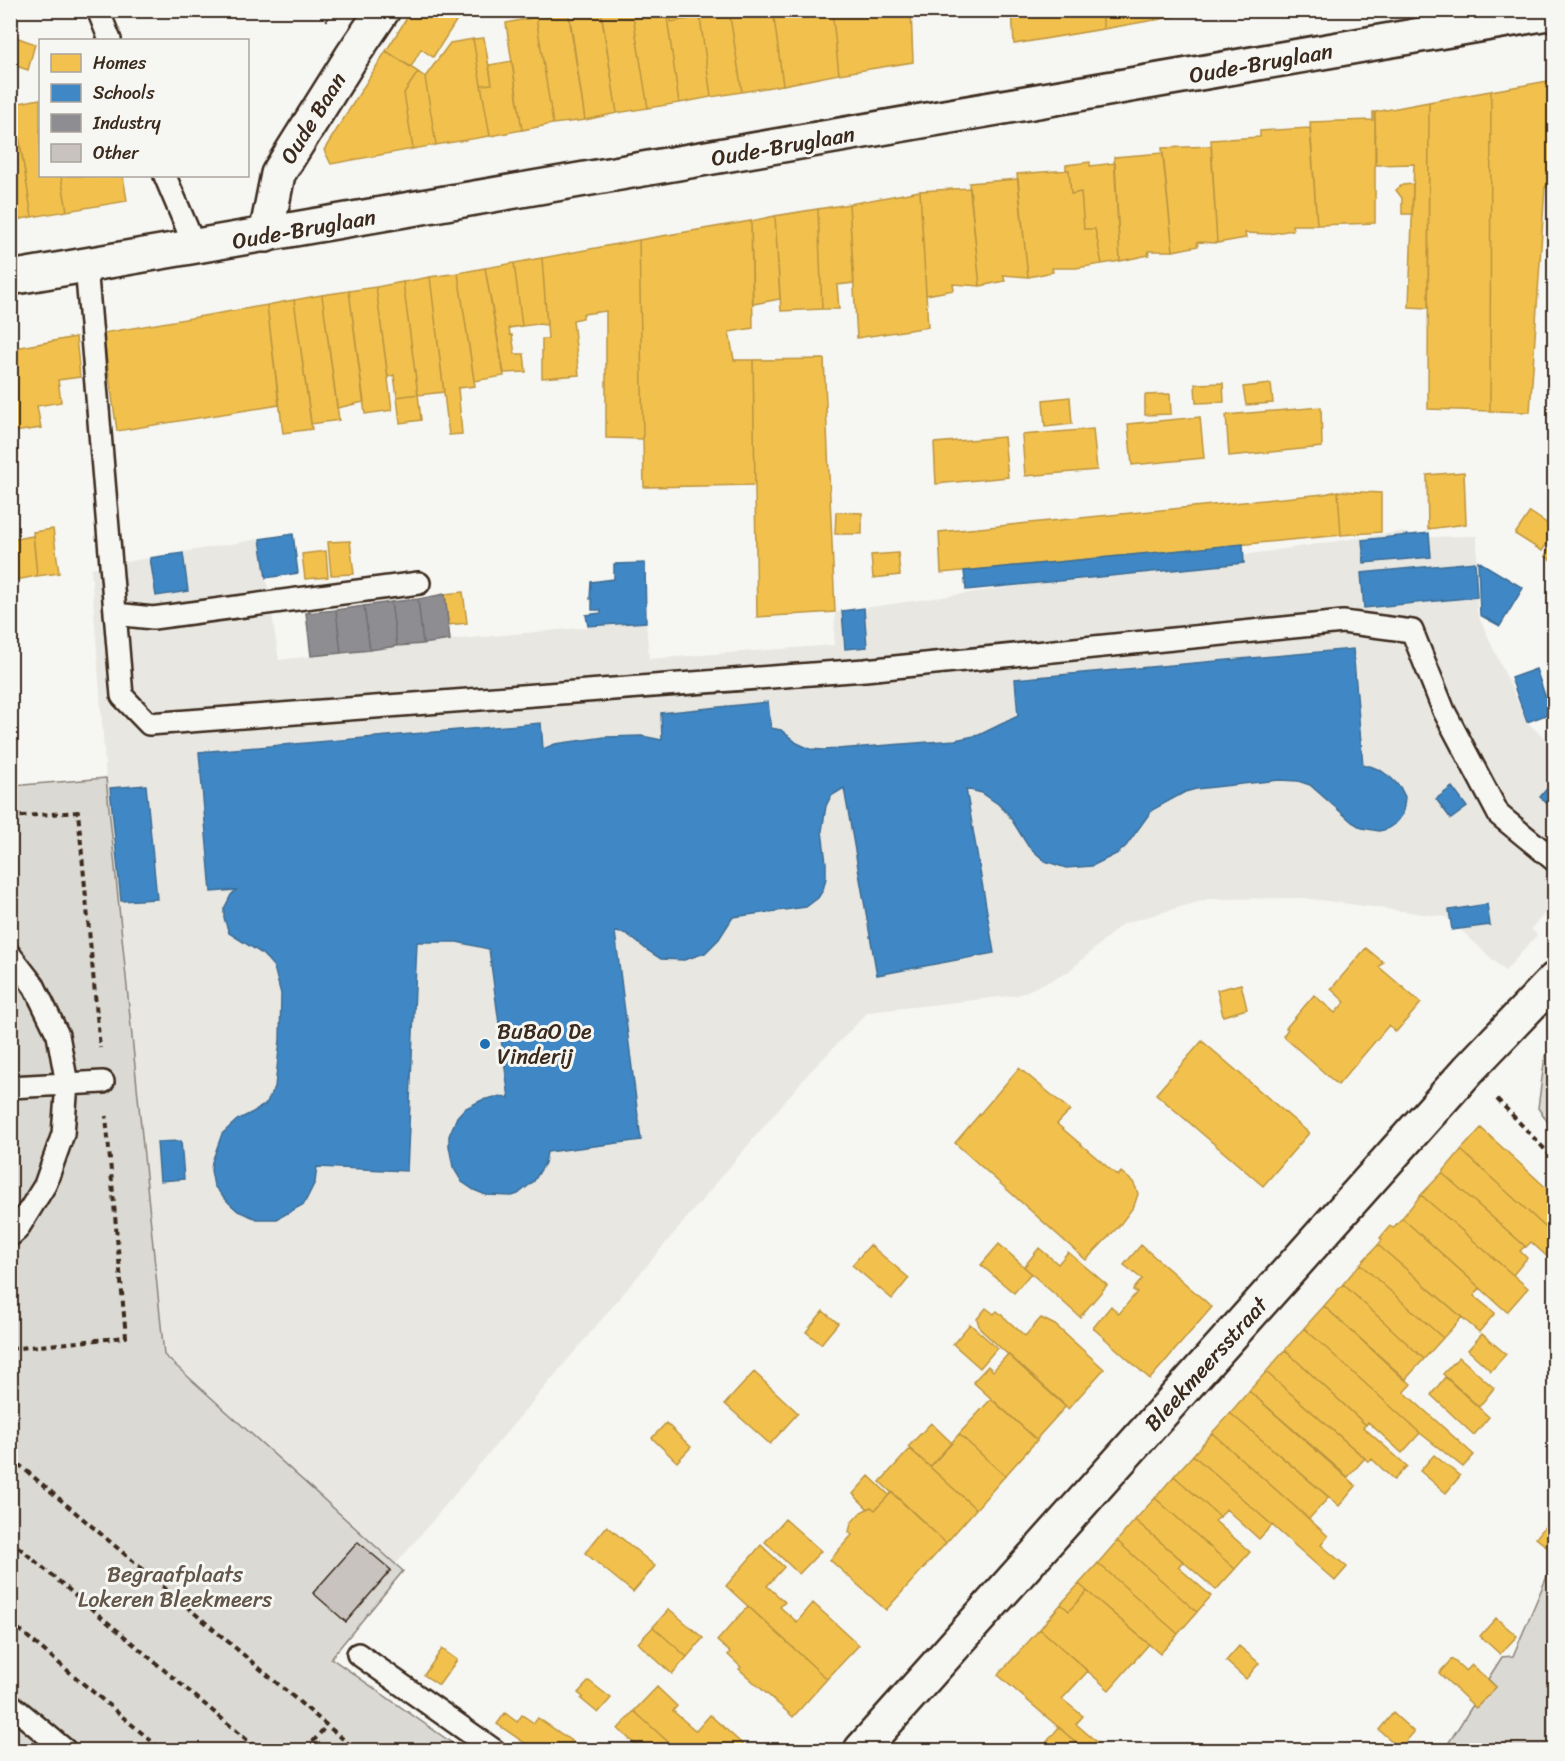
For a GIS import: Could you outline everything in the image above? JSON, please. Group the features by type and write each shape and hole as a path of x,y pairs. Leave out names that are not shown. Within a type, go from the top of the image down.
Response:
{"main road":[{"name":"Oude Baan","path":"266,236 278,174 382,10"},
{"name":"Oude-Bruglaan","path":"10,278 266,236 1554,12"},
{"name":"Bleekmeersstraat","path":"861,1750 1469,1070 1554,980"}],"lane":[{"path":"98,10 110,39"},
{"path":"165,177 195,247"},
{"path":"86,265 122,696 149,724 866,670 1342,622 1412,631 1444,711 1499,815 1554,860"},
{"path":"115,614 153,618 419,583"},
{"path":"10,955 34,986 58,1035 67,1084 63,1134 45,1185 17,1230 10,1236"},
{"path":"10,1087 103,1082"},
{"path":"358,1654 494,1750"},
{"path":"10,1704 65,1750"}],"path":[{"path":"1469,1070 1554,1159"},
{"path":"10,1136 14,1136 10,1146"},
{"path":"10,1349 44,1346"},
{"path":"10,1458 356,1750"},
{"path":"10,1540 259,1750"},
{"path":"10,1622 162,1750"},
{"path":"306,1750 326,1726"}],"shaded area":[{"name":"BuBaO De Vinderij","path":"1398,532 1430,537 1477,536 1477,613 1527,722 1554,747 1554,902 1531,929 1537,935 1505,971 1461,930 1452,930 1450,920 1446,917 1305,898 1208,899 1122,924 1067,973 1018,995 868,1012 807,1075 396,1564 164,1355 106,778 91,568 260,539 279,660 450,640 646,622 649,659 834,645 835,613 842,611 1055,581 1244,563 1244,555"}],"green space":[{"name":"Begraafplaats Lokeren Bleekmeers","path":"106,778 164,1355 403,1571 331,1658 462,1750 11,1750 11,786"},
{"path":"1554,1045 1554,1131 1538,1108 1545,1056"},
{"path":"1554,1560 1554,1750 1444,1750 1473,1705 1476,1708 1496,1687 1488,1679 1502,1657 1513,1656"}],"building: Homes":[{"path":"412,10 456,10 452,14 458,18 433,57 421,49 411,67 386,51"},
{"path":"535,10 568,10 585,120 553,124"},
{"path":"601,10 632,10 648,108 617,113"},
{"path":"632,10 666,10 679,103 648,108"},
{"path":"666,10 670,10 671,22 689,19 687,10 699,10 711,97 679,103"},
{"path":"670,10 687,10 689,19 671,22"},
{"path":"699,10 729,10 742,92 711,97"},
{"path":"729,10 773,10 783,85 742,92"},
{"path":"773,10 832,10 839,74 783,85"},
{"path":"832,10 911,10 913,62 839,74"},
{"path":"1012,10 1103,10 1103,29 1014,44"},
{"path":"1103,10 1154,10 1155,20 1103,29"},
{"path":"1154,10 1182,10 1183,15 1155,20"},
{"path":"1182,10 1206,10 1183,15"},
{"path":"601,13 617,113 585,120 570,18"},
{"path":"536,17 553,124 522,130 506,23"},
{"path":"10,35 35,44 28,70 10,64"},
{"path":"484,38 492,84 481,85 473,39"},
{"path":"473,39 490,136 436,145 425,77 450,43"},
{"path":"386,51 418,72 404,93 413,149 331,164 324,150"},
{"path":"512,61 522,130 490,136 481,85 492,84 489,65"},
{"path":"418,72 425,77 436,145 413,149 404,93"},
{"path":"1554,80 1554,186 1545,187 1530,412 1490,411 1491,91"},
{"path":"10,82 32,217 10,221"},
{"path":"1491,91 1490,411 1428,409 1429,102"},
{"path":"39,99 39,177 61,177 67,211 32,217 14,104"},
{"path":"1429,102 1428,308 1409,307 1414,164 1376,165 1375,112"},
{"path":"1373,112 1375,112 1375,223 1317,225 1310,122 1373,120"},
{"path":"1310,128 1317,225 1292,225 1293,230 1269,234 1245,233 1246,238 1217,243 1211,140 1260,137 1260,131"},
{"path":"1211,146 1217,243 1197,242 1198,246 1173,251 1162,148"},
{"path":"1163,153 1173,251 1148,251 1149,255 1120,261 1114,157"},
{"path":"1090,162 1090,166 1115,163 1120,261 1102,264 1095,229 1084,229 1081,192 1071,194 1069,170 1066,170 1066,165"},
{"path":"1069,170 1071,194 1081,192 1084,229 1095,229 1102,264 1076,268 1052,268 1053,272 1028,277 1017,174"},
{"path":"61,177 123,177 127,201 67,211"},
{"path":"1018,179 1028,277 1003,275 1005,281 980,286 969,183"},
{"path":"1413,184 1412,214 1402,214 1402,198 1396,190 1402,185"},
{"path":"970,188 980,286 953,284 954,290 926,295 920,191"},
{"path":"920,191 928,327 857,338 849,204"},
{"path":"849,204 854,283 837,285 839,309 822,309 818,209"},
{"path":"818,209 822,309 781,311 775,216"},
{"path":"775,216 780,299 753,304 751,221"},
{"path":"751,221 753,328 729,332 734,360 753,360 755,485 644,487 639,240"},
{"path":"639,240 643,439 606,438 606,311 583,314 583,318 573,320 579,375 542,378 542,339 548,339 542,258"},
{"path":"542,258 547,325 522,326 514,263"},
{"path":"514,263 522,326 509,328 515,354 524,354 526,372 504,373 485,268"},
{"path":"485,268 504,376 474,381 458,273"},
{"path":"458,273 475,386 458,388 462,434 449,435 430,277"},
{"path":"430,277 444,392 418,395 403,282"},
{"path":"403,282 418,394 397,397 394,375 388,377 376,287"},
{"path":"376,287 392,410 365,414 349,291"},
{"path":"349,291 364,402 337,408 322,295"},
{"path":"322,295 339,420 311,424 294,300"},
{"path":"294,300 312,429 283,433 267,305"},
{"path":"267,305 279,405 117,431 103,333"},
{"path":"76,337 80,377 58,380 61,402 37,406 41,428 14,432 10,408 10,349"},
{"path":"824,359 835,612 757,617 753,360"},
{"path":"1223,383 1224,402 1196,403 1195,384"},
{"path":"1271,384 1273,403 1246,405 1243,387"},
{"path":"418,394 421,420 400,423 397,397"},
{"path":"1170,394 1171,414 1145,415 1145,395"},
{"path":"1070,397 1072,424 1045,427 1043,400"},
{"path":"1321,407 1322,447 1229,456 1226,415"},
{"path":"10,408 18,457 10,458"},
{"path":"1200,417 1204,458 1132,465 1128,424"},
{"path":"1093,429 1097,470 1025,476 1022,435"},
{"path":"1004,437 1008,477 936,484 934,443"},
{"path":"1464,472 1466,524 1428,529 1427,475"},
{"path":"1338,491 1381,493 1381,532 1341,535"},
{"path":"1338,491 1341,535 941,573 939,532"},
{"path":"836,512 862,513 862,534 835,534"},
{"path":"1530,512 1554,528 1554,533 1542,551 1515,534"},
{"path":"53,529 59,573 37,576 33,532"},
{"path":"33,536 37,576 10,581 10,540"},
{"path":"1554,538 1554,562 1545,556"},
{"path":"350,541 354,574 331,575 328,542"},
{"path":"326,551 328,577 305,579 302,554"},
{"path":"898,553 900,575 873,578 871,555"},
{"path":"463,592 467,623 448,625 445,594"},
{"path":"1366,948 1383,962 1379,967 1421,1003 1396,1032 1389,1025 1338,1085 1283,1036 1288,1029 1286,1028 1314,995 1335,1013 1345,1002 1331,989"},
{"path":"1241,984 1247,1009 1223,1016 1217,990"},
{"path":"1202,1041 1309,1133 1263,1186 1156,1094"},
{"path":"1019,1068 1070,1110 1057,1124 1118,1176 1121,1172 1133,1182 1136,1188 1138,1194 1134,1206 1119,1226 1086,1260 955,1143"},
{"path":"1481,1128 1554,1195 1554,1235 1461,1150"},
{"path":"1461,1150 1554,1235 1554,1259 1552,1261 1531,1242 1526,1247 1442,1173"},
{"path":"1442,1173 1525,1246 1520,1251 1527,1258 1513,1275 1421,1195"},
{"path":"1421,1195 1528,1288 1507,1312 1402,1218"},
{"path":"1402,1218 1480,1288 1474,1296 1495,1313 1479,1332 1378,1245 1382,1240 1380,1238 1390,1226 1393,1228"},
{"path":"999,1244 1031,1273 1014,1293 981,1265"},
{"path":"870,1245 909,1278 892,1299 852,1265"},
{"path":"1141,1245 1212,1307 1150,1379 1093,1328 1111,1306 1119,1314 1137,1292 1133,1290 1142,1279 1124,1265"},
{"path":"1378,1245 1462,1317 1443,1338 1360,1264"},
{"path":"1039,1248 1058,1264 1068,1252 1107,1285 1080,1317 1024,1267"},
{"path":"1360,1264 1443,1338 1424,1359 1343,1284"},
{"path":"1343,1284 1424,1359 1405,1380 1324,1306"},
{"path":"1324,1306 1411,1384 1404,1392 1474,1455 1463,1467 1420,1433 1304,1328"},
{"path":"986,1308 994,1314 997,1311 1025,1336 1041,1318 1055,1325 1104,1369 1068,1409 980,1329 977,1319"},
{"path":"823,1311 838,1323 821,1344 806,1332"},
{"path":"970,1324 997,1348 980,1368 953,1344"},
{"path":"1304,1328 1420,1433 1402,1453 1368,1422 1366,1425 1285,1350"},
{"path":"1482,1334 1506,1354 1491,1371 1468,1350"},
{"path":"1285,1350 1366,1425 1363,1427 1407,1466 1394,1480 1372,1459 1369,1462 1266,1372"},
{"path":"1008,1354 1066,1406 1037,1440 973,1382 988,1366 993,1371"},
{"path":"1459,1357 1494,1388 1479,1407 1443,1374"},
{"path":"754,1372 798,1413 770,1444 725,1404"},
{"path":"1266,1372 1365,1458 1348,1477 1249,1391"},
{"path":"1445,1377 1489,1417 1474,1435 1431,1395"},
{"path":"1249,1391 1356,1486 1339,1506 1230,1413"},
{"path":"991,1399 1037,1440 1005,1476 959,1434"},
{"path":"1230,1413 1329,1497 1309,1519 1212,1433"},
{"path":"666,1423 691,1447 677,1462 652,1438"},
{"path":"931,1423 952,1443 930,1467 908,1447"},
{"path":"1212,1433 1328,1536 1321,1545 1347,1567 1335,1581 1193,1455"},
{"path":"959,1434 1005,1476 976,1509 930,1467"},
{"path":"910,1449 976,1509 946,1543 880,1482"},
{"path":"1193,1455 1272,1525 1259,1539 1226,1509 1220,1517 1174,1476"},
{"path":"1434,1455 1460,1476 1446,1493 1420,1471"},
{"path":"869,1476 889,1495 875,1510 871,1507 868,1509 853,1494"},
{"path":"1174,1476 1220,1517 1215,1521 1250,1552 1235,1569 1155,1498"},
{"path":"892,1492 946,1543 886,1610 830,1560 852,1535 849,1532 851,1523 861,1512 871,1507 875,1510"},
{"path":"1155,1498 1235,1569 1216,1590 1135,1520"},
{"path":"1554,1515 1554,1544 1550,1549 1536,1538"},
{"path":"785,1519 821,1551 799,1574 765,1542"},
{"path":"1135,1520 1183,1561 1178,1567 1211,1596 1197,1612 1117,1541"},
{"path":"607,1526 655,1566 633,1592 585,1553"},
{"path":"1117,1541 1197,1612 1178,1634 1098,1563"},
{"path":"761,1545 784,1567 767,1586 785,1602 780,1607 797,1622 813,1603 859,1645 827,1679 726,1586"},
{"path":"1098,1563 1178,1634 1160,1654 1079,1584"},
{"path":"1079,1584 1087,1591 1069,1611 1061,1604"},
{"path":"1087,1591 1149,1644 1109,1690 1040,1629 1061,1604 1069,1611"},
{"path":"748,1606 827,1679 793,1717 739,1669 741,1667 728,1655 730,1652 717,1641"},
{"path":"669,1609 703,1638 687,1657 653,1627"},
{"path":"1496,1618 1517,1636 1500,1654 1480,1636"},
{"path":"653,1627 687,1657 672,1674 638,1643"},
{"path":"1040,1629 1088,1671 1062,1699 1083,1716 1076,1724 1098,1743 1092,1750 1085,1750 998,1675"},
{"path":"1239,1646 1259,1663 1246,1679 1226,1661"},
{"path":"442,1649 457,1660 439,1685 424,1675"},
{"path":"1452,1659 1466,1671 1472,1665 1496,1687 1476,1708 1439,1673"},
{"path":"589,1681 611,1698 598,1713 581,1699 583,1697 578,1693"},
{"path":"657,1687 677,1706 673,1711 696,1731 710,1715 749,1750 677,1750 634,1711"},
{"path":"634,1711 677,1750 642,1750 618,1729"},
{"path":"505,1713 517,1722 522,1715 534,1723 538,1718 576,1744 572,1750 535,1750 497,1724"},
{"path":"1393,1713 1414,1732 1400,1748 1379,1730"},
{"path":"1059,1727 1078,1745 1074,1750 1053,1750 1045,1744"}],"building: Schools":[{"path":"1429,533 1431,557 1364,563 1362,540"},
{"path":"293,534 298,573 266,578 260,539"},
{"path":"1243,544 1244,563 966,590 964,571"},
{"path":"183,553 188,591 156,596 150,558"},
{"path":"1478,561 1523,588 1500,626 1480,615"},
{"path":"1475,562 1477,597 1364,608 1361,573"},
{"path":"645,563 646,622 588,626 586,615 601,613 601,610 592,610 591,582 614,579 614,564"},
{"path":"864,608 867,647 845,649 842,611"},
{"path":"1353,649 1363,766 1380,770 1390,777 1400,787 1405,797 1403,814 1387,829 1379,831 1362,828 1310,785 1298,781 1279,780 1196,789 1185,792 1152,810 1126,846 1118,853 1092,866 1066,868 1045,861 1028,846 1008,814 998,804 982,793 966,789 994,953 877,975 844,788 831,796 826,806 822,831 826,878 818,898 806,907 733,917 719,939 705,953 684,960 661,959 627,934 615,932 641,1140 547,1152 545,1163 534,1181 512,1196 486,1195 462,1182 453,1167 449,1146 449,1136 457,1117 464,1109 482,1100 495,1097 509,1098 489,949 457,942 417,942 407,1171 317,1167 315,1182 304,1204 277,1219 257,1219 238,1211 214,1186 212,1162 222,1134 237,1120 266,1104 275,1087 280,1040 281,994 274,967 261,953 229,933 224,918 224,909 236,890 211,892 199,752 541,723 543,749 555,744 605,737 642,736 662,740 661,713 768,702 771,728 781,730 797,743 810,749 824,750 955,740 979,735 1018,716 1015,679"},
{"path":"1536,669 1551,713 1527,722 1511,678"},
{"path":"1554,780 1554,810 1540,797"},
{"path":"146,785 157,899 121,901 110,788"},
{"path":"1452,787 1467,807 1451,819 1436,799"},
{"path":"1487,904 1490,925 1452,930 1449,910"},
{"path":"181,1141 184,1179 160,1181 157,1142"}],"building: Industry":[{"path":"445,594 450,640 423,644 418,599"},
{"path":"418,599 423,644 397,646 391,602"},
{"path":"391,602 397,646 370,650 364,606"},
{"path":"364,606 370,650 341,653 336,610"},
{"path":"336,610 341,653 311,656 306,613"}],"building: Other":[{"path":"358,1542 391,1570 346,1622 313,1593"}],"place":[{"name":"BuBaO De Vinderij","path":"485,1044"}]}
